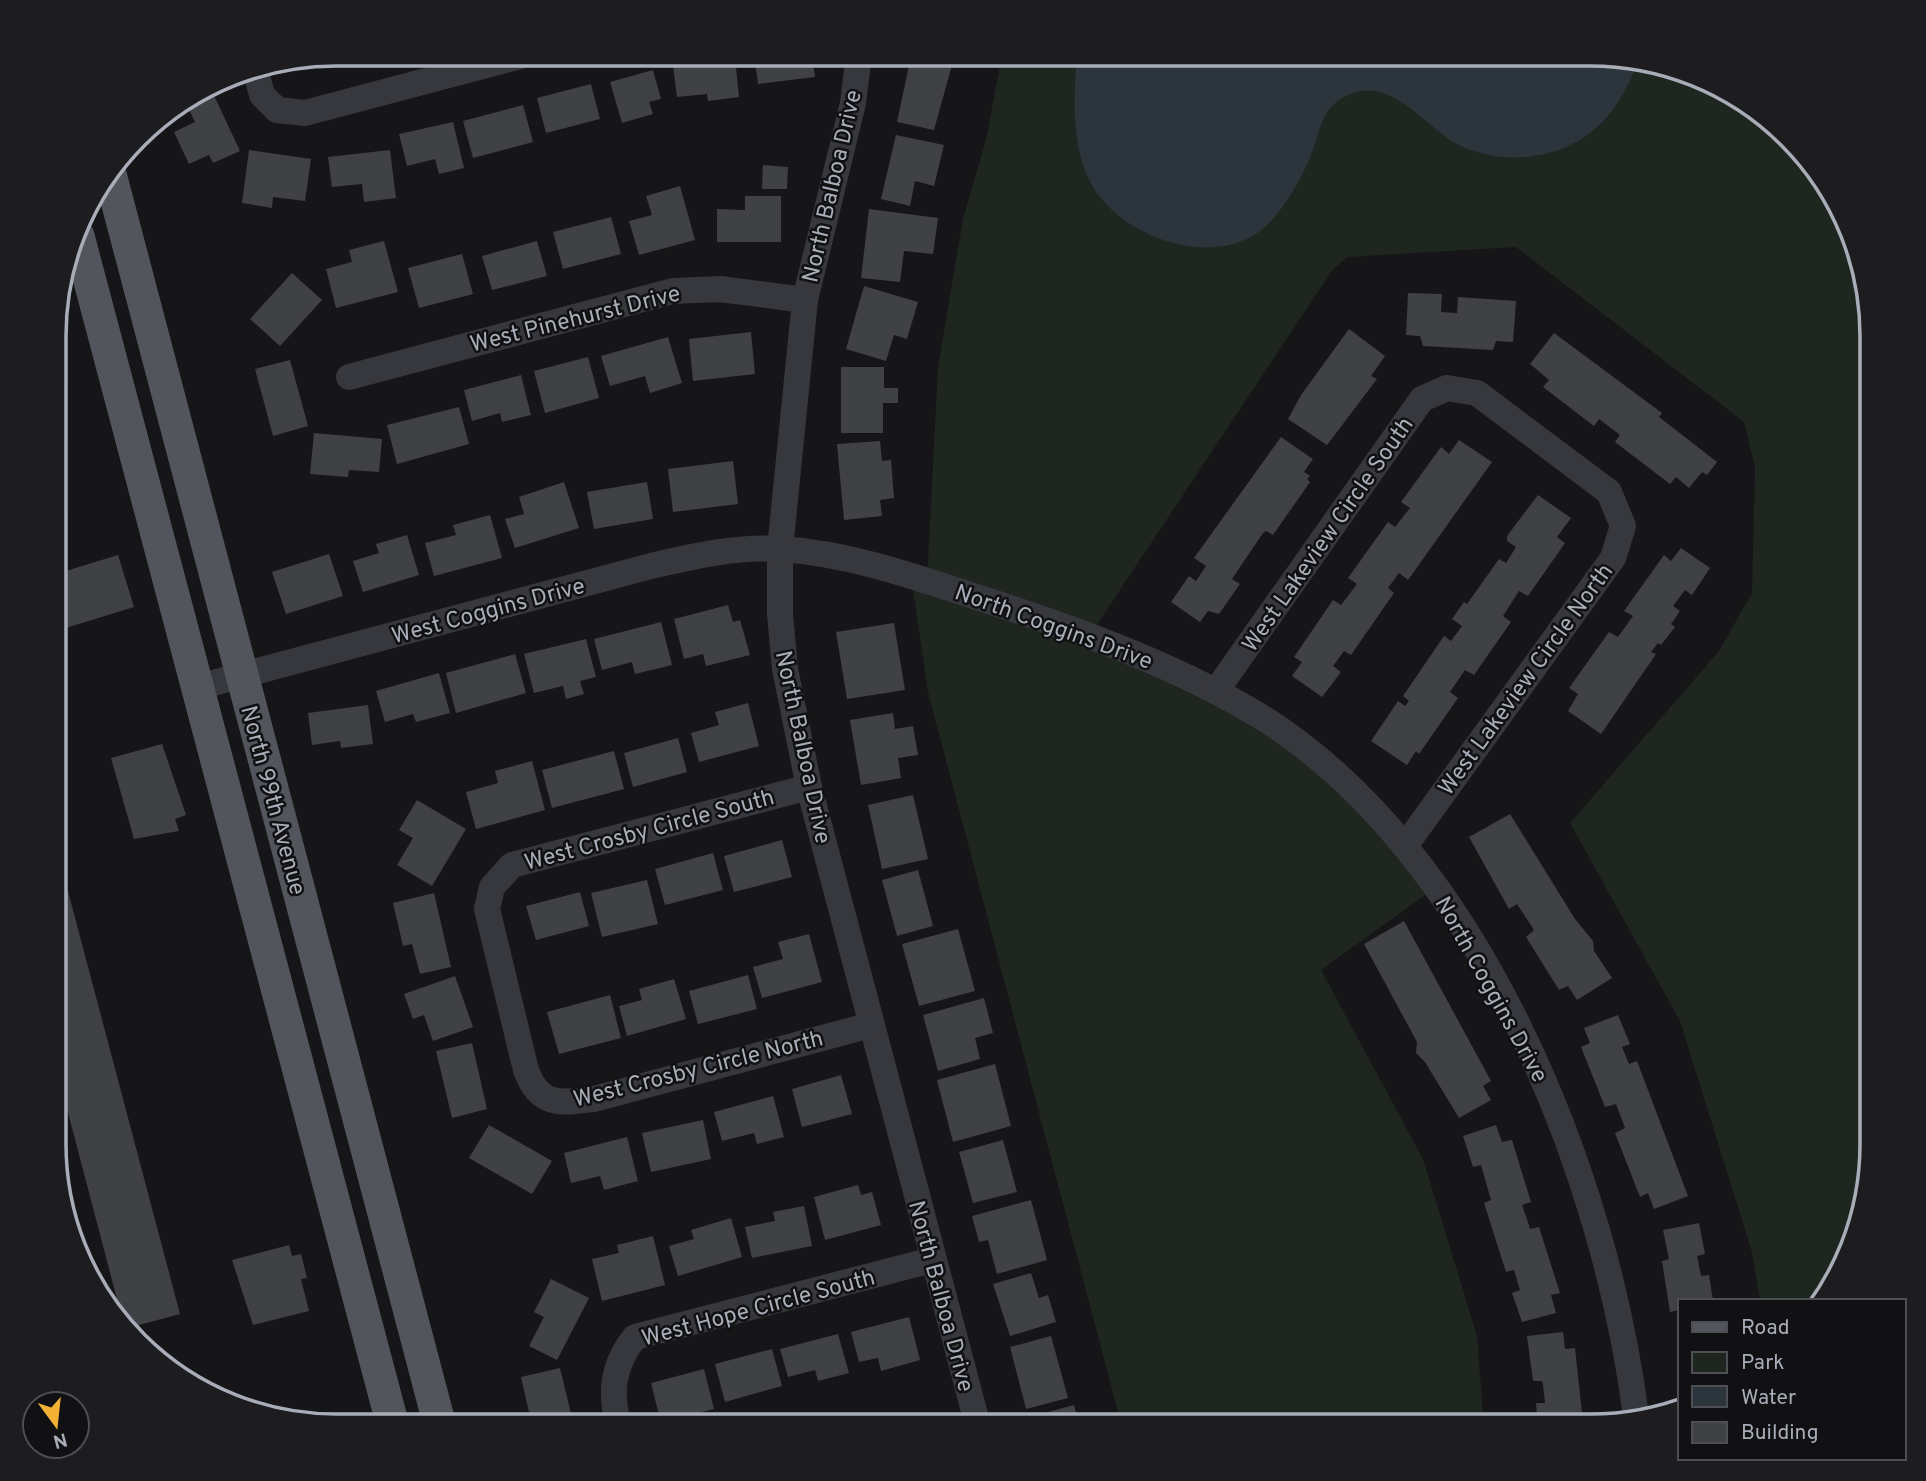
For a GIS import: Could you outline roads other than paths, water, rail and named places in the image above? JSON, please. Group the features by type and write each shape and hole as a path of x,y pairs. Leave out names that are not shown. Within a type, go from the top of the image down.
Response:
{"main road":[{"name":"North 99th Avenue","path":"113,185 437,1415"},
{"name":"North 99th Avenue","path":"81,248 390,1415"},
{"path":"114,372 159,360"}],"street":[{"path":"258,78 262,94 277,110 305,113 483,66"},
{"name":"North Balboa Drive","path":"858,66 853,103 805,300 792,403 780,549 780,614 785,669 809,787 975,1415"},
{"name":"West Pinehurst Drive","path":"349,377 673,291 720,289 805,300"},
{"name":"West Lakeview Circle South","path":"1216,691 1422,399 1447,388"},
{"name":"West Lakeview Circle North","path":"1405,846 1613,558 1623,526 1609,492 1477,393 1447,388"},
{"name":"West Coggins Drive","path":"198,687 651,566 710,553 780,549"},
{"name":"North Coggins Drive","path":"780,549 872,564 1013,609 1157,662 1216,691 1265,720 1311,755 1361,799 1405,846 1470,939 1510,1012 1566,1135 1606,1273 1635,1410"},
{"name":"West Crosby Circle South","path":"509,1003 487,909 492,887 512,865 809,787"},
{"name":"West Crosby Circle North","path":"509,1003 532,1087 556,1102 594,1099 871,1025"},
{"name":"West Hope Circle South","path":"616,1415 613,1404 614,1380 624,1351 635,1337 932,1260"}],"water":[{"path":"1077,66 1590,66 1634,71 1617,104 1592,131 1557,151 1517,158 1476,152 1457,144 1410,108 1384,94 1357,92 1345,97 1336,102 1324,118 1301,177 1272,220 1243,240 1219,247 1192,247 1166,241 1140,230 1118,215 1099,196 1087,175 1078,146 1075,101"}]}
